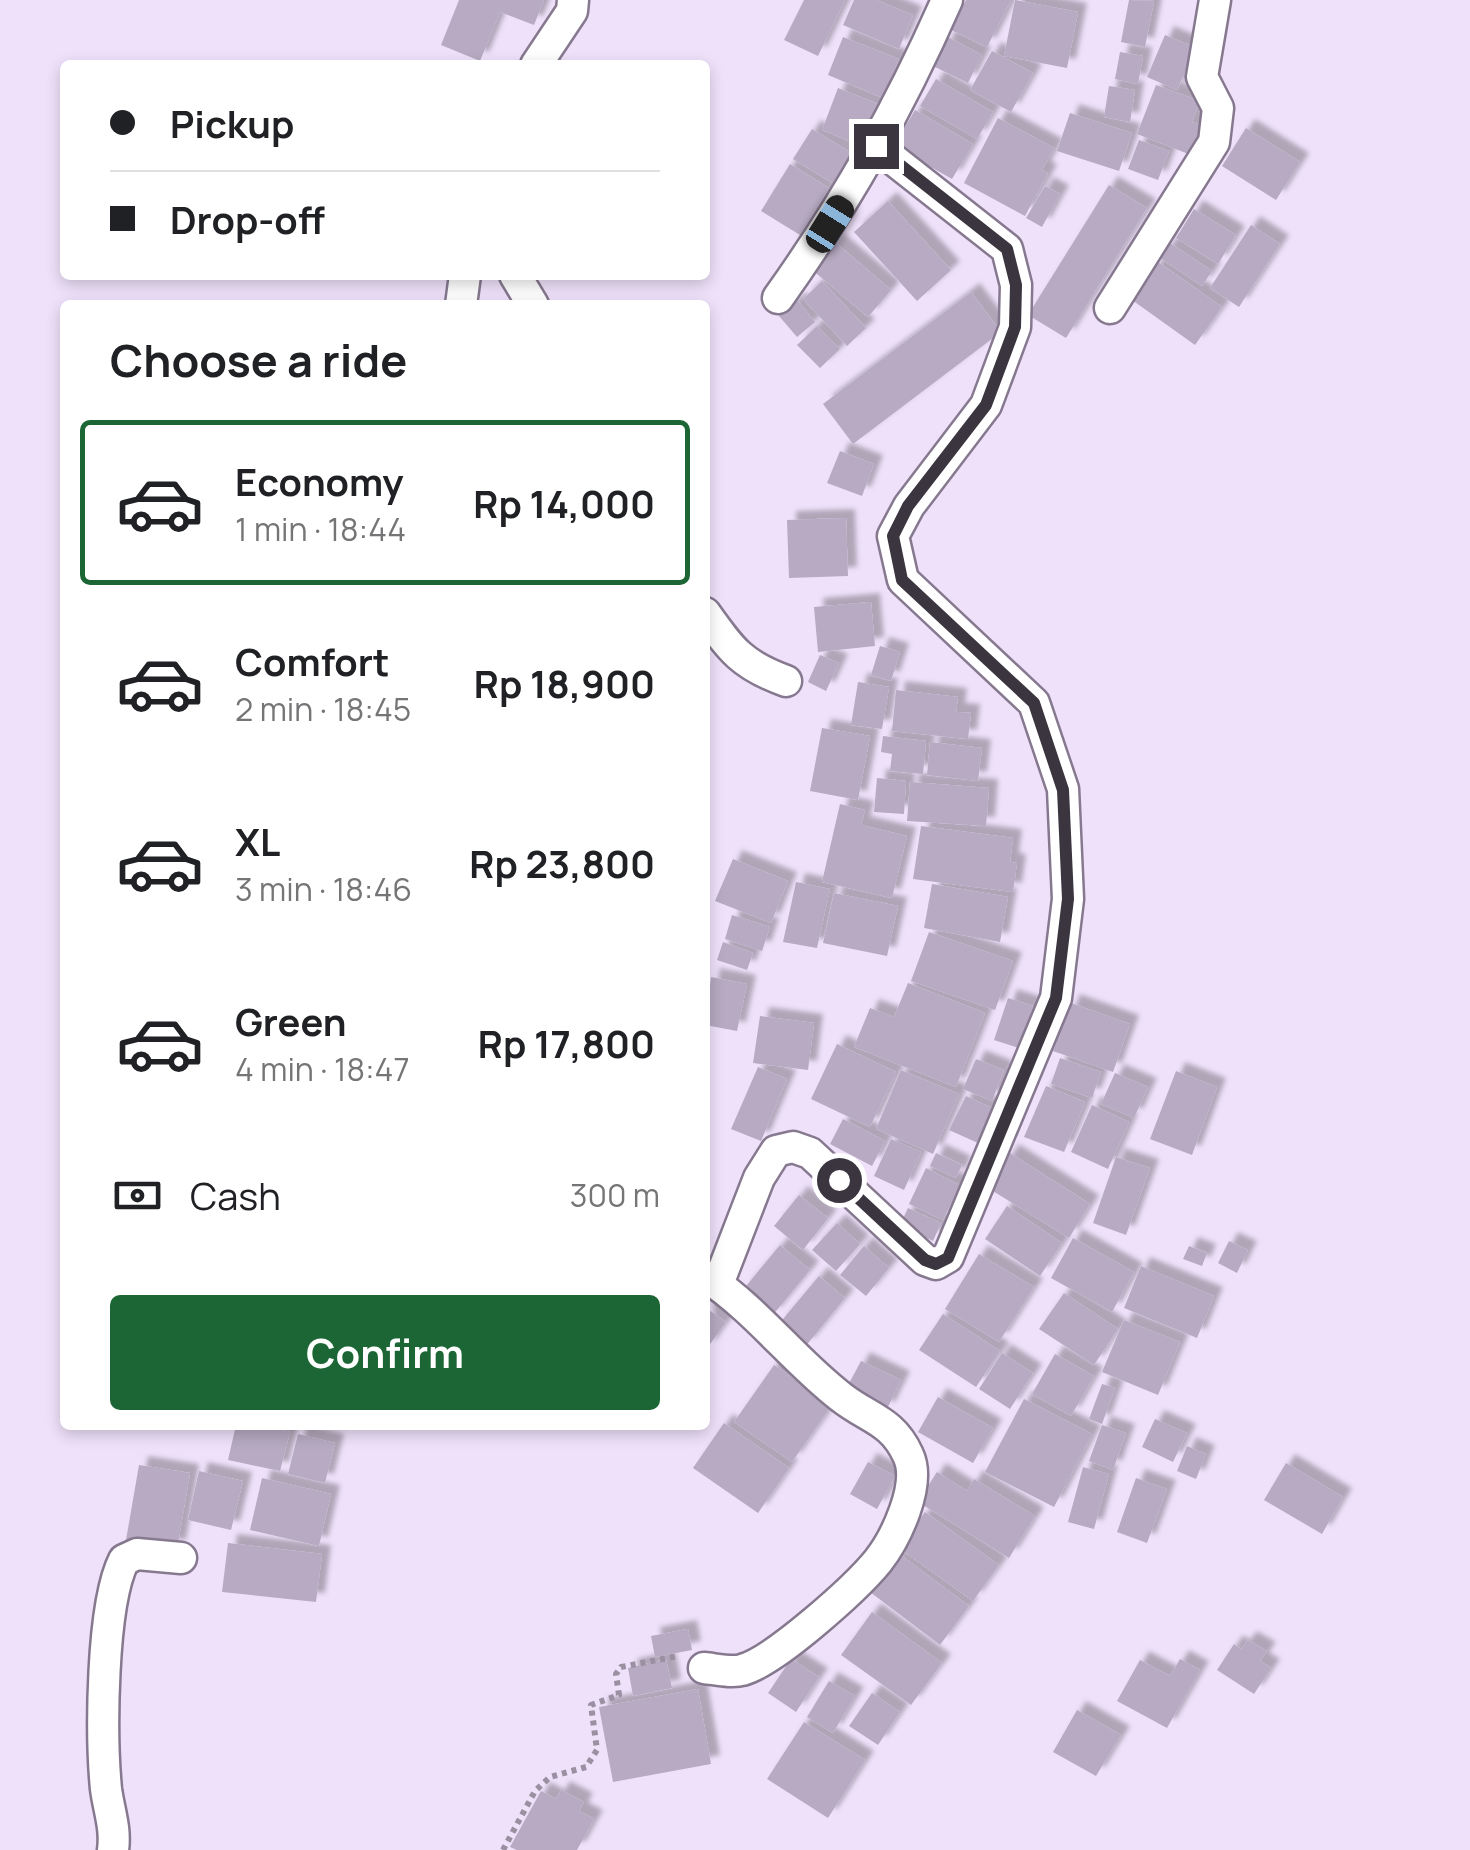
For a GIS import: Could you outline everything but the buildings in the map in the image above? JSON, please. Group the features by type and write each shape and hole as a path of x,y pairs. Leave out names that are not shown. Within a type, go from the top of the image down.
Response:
{"street":[{"path":"541,60 572,11 573,0"},
{"path":"778,298 812,251 876,146 906,91 946,0"},
{"path":"1110,308 1214,142 1218,108 1202,77 1214,0"},
{"path":"704,1668 741,1671 796,1638 878,1561 906,1514 911,1480 911,1459 892,1427 842,1398 712,1280 758,1178 776,1152 793,1148 810,1153 925,1260 936,1264 948,1258 1056,998 1068,899 1063,790 1034,703 902,580 893,536 908,506 986,405 1015,327 1016,285 1007,249 876,146"},
{"path":"710,620 728,646 753,669 786,681"},
{"path":"113,1850 116,1832 106,1793 102,1717 114,1590 124,1560 137,1554 181,1558"}],"path":[{"path":"503,1850 535,1791 550,1777 586,1766 597,1750 591,1705 619,1695 616,1674 621,1666 692,1656 704,1668"}],"route":[{"path":"839,1180 925,1260 936,1264 948,1258 1056,998 1068,899 1063,790 1034,703 902,580 893,536 908,506 986,405 1015,327 1016,285 1007,249 876,146"}]}
